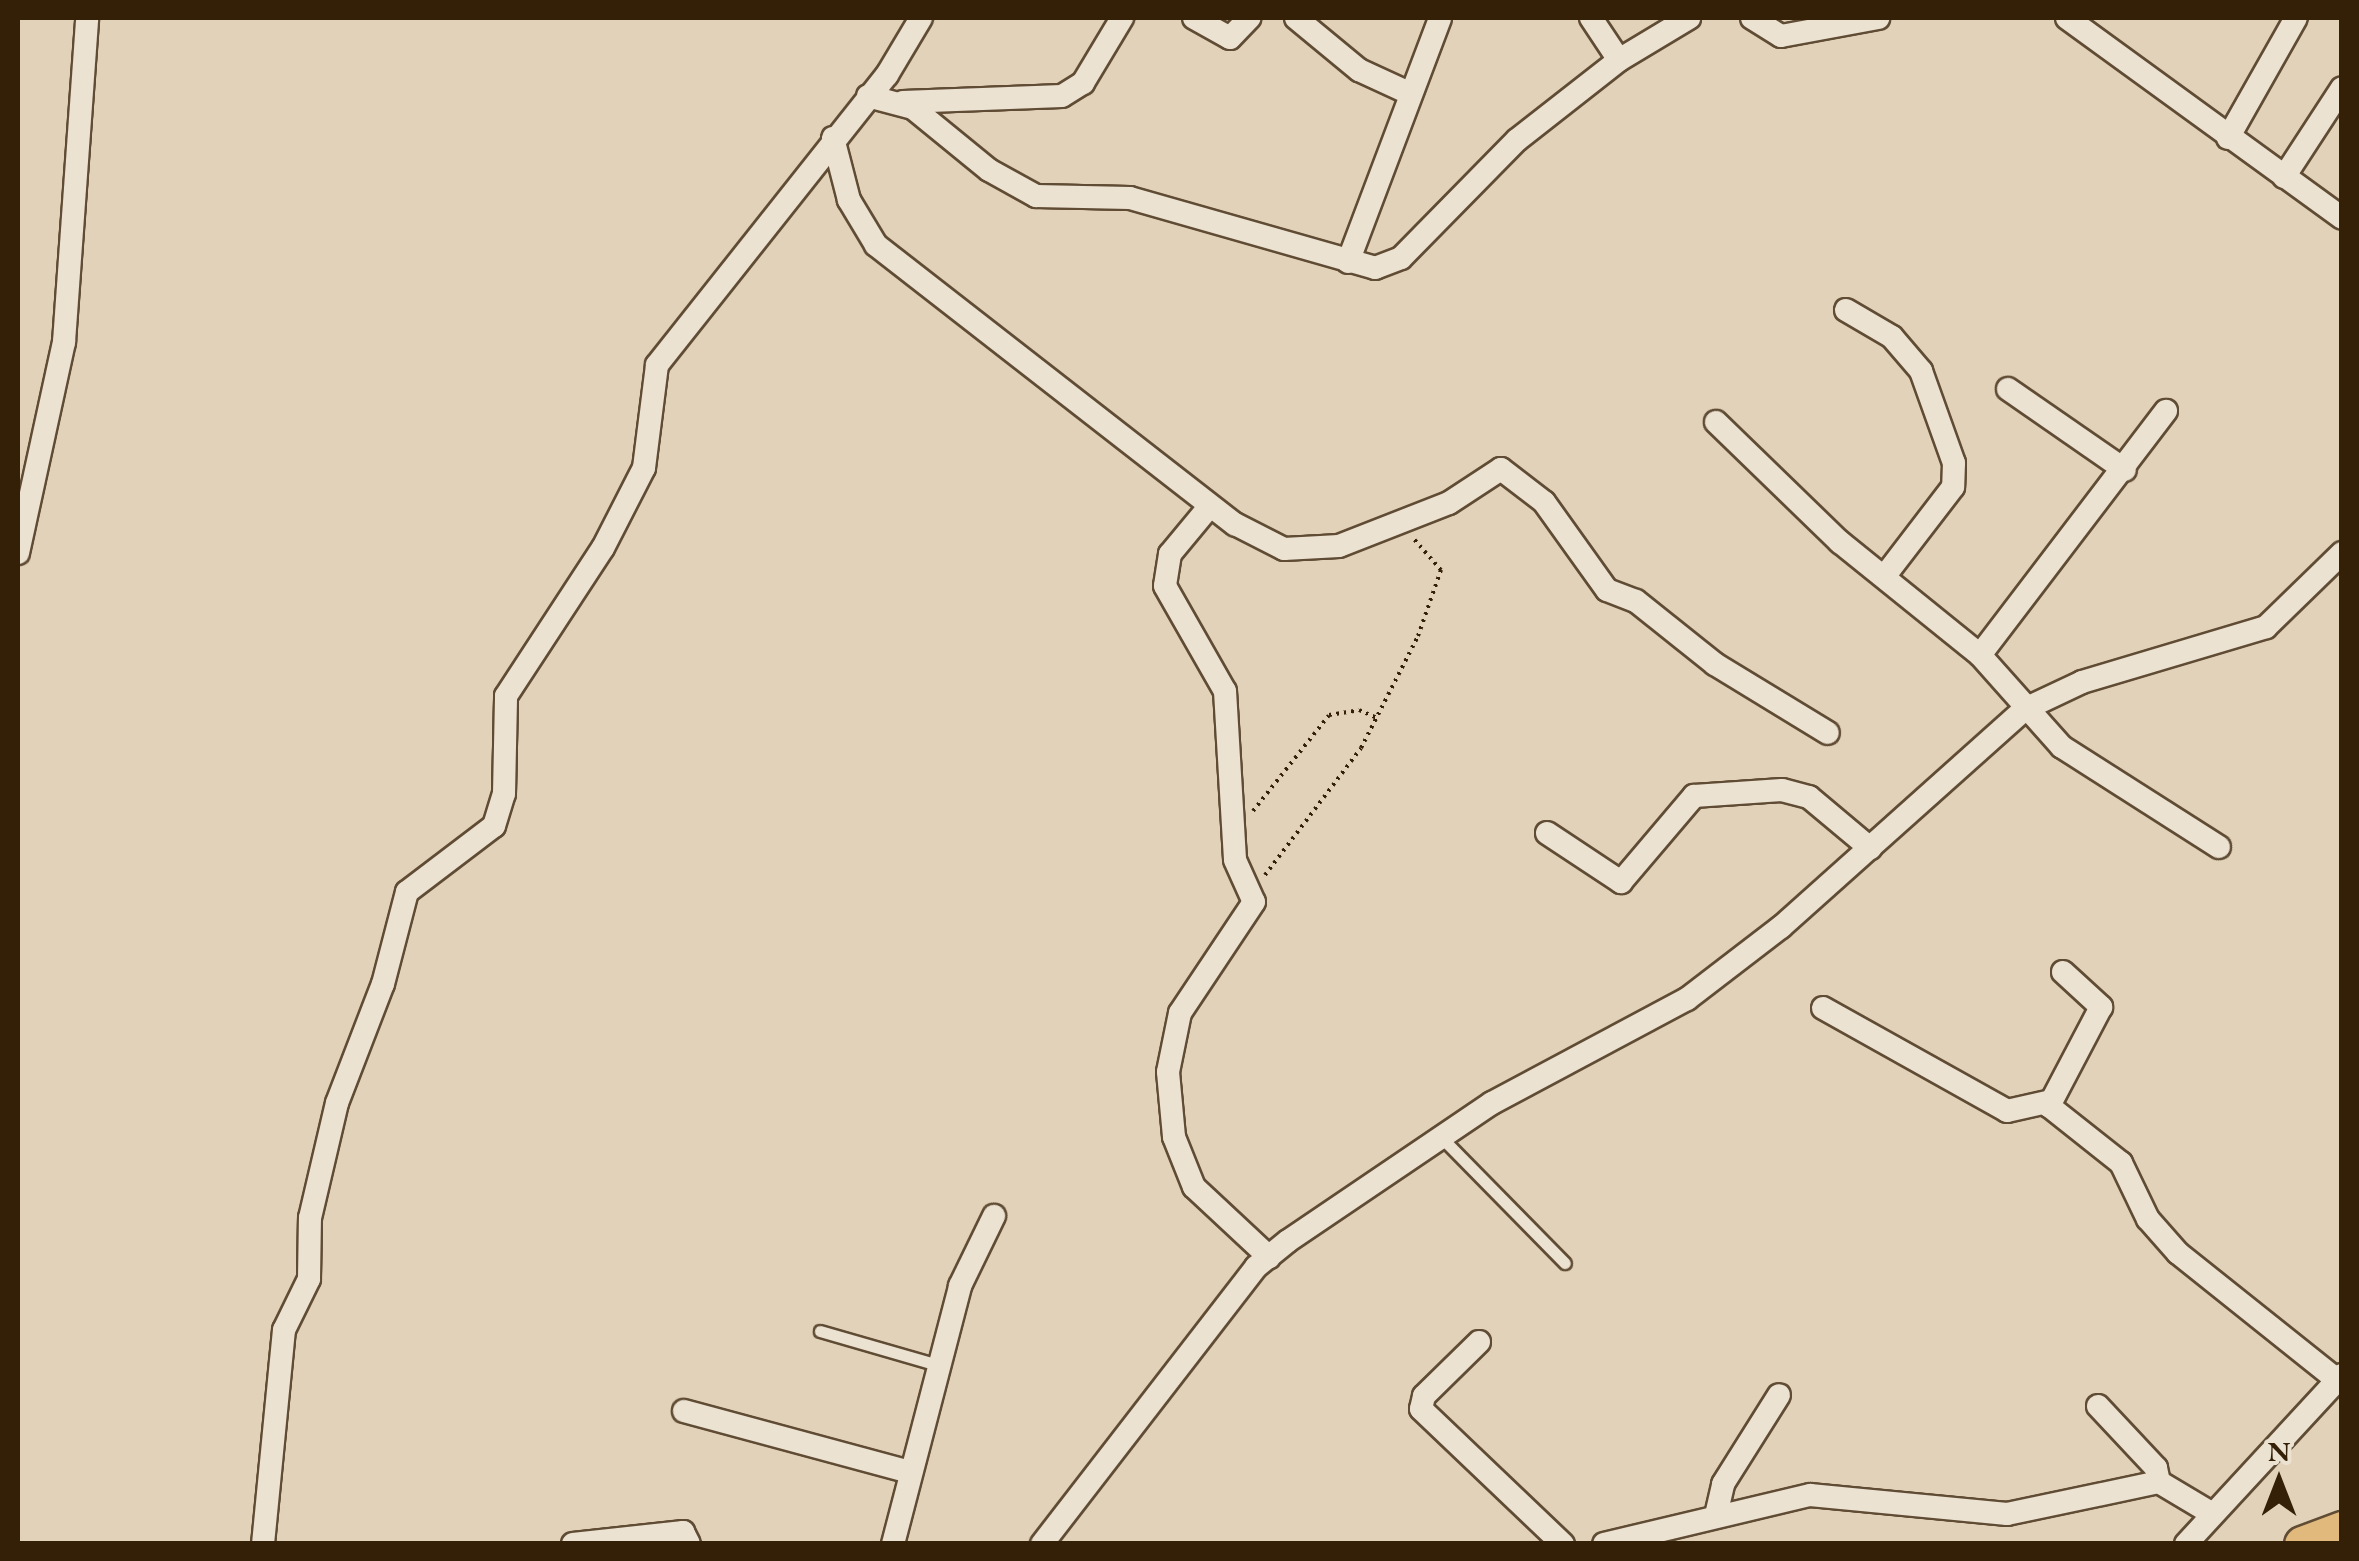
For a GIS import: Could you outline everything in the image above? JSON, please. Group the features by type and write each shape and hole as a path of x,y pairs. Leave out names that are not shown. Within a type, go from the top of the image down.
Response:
{"main road":[{"path":"2302,1544 2342,1529"}],"street":[{"path":"18,553 64,342 87,18"},
{"path":"263,1544 284,1330 309,1279 314,1196 337,1102 383,984 407,892 494,826 504,794 503,716 512,680 603,548 644,468 650,379 868,96 921,18"},
{"path":"868,96 902,102 1062,96 1083,83 1122,18"},
{"path":"1194,18 1234,38 1250,18"},
{"path":"1348,262 1440,18"},
{"path":"1591,18 1619,60"},
{"path":"902,102 989,170 1036,196 1130,198 1375,268 1401,258 1504,152 1619,60 1689,18"},
{"path":"1752,18 1781,36 1878,18"},
{"path":"2067,18 2342,218"},
{"path":"2228,138 2296,18"},
{"path":"1308,21 1359,70 1409,93"},
{"path":"2284,177 2342,88"},
{"path":"833,138 849,200 876,245 1209,506 1268,543 1302,552 1396,526 1501,469 1544,502 1607,590 1636,601 1715,664 1828,733"},
{"path":"1846,310 1892,338 1921,371 1954,463 1953,487 1884,577"},
{"path":"2008,389 2125,470"},
{"path":"1980,655 2125,470 2166,411"},
{"path":"1716,422 1884,577 1980,655 2024,710 2062,747 2219,847"},
{"path":"1209,506 1170,554 1165,586 1226,691 1238,872 1251,893 1252,909 1180,1013 1168,1072 1174,1137 1194,1187 1269,1257"},
{"path":"1042,1544 1269,1257 1440,1136 1688,999 1870,848 2024,710 2082,682 2266,627 2342,553"},
{"path":"1547,833 1621,882 1694,796 1782,790 1810,797 1870,848"},
{"path":"1823,1008 2006,1111 2047,1102 2102,1007 2063,972"},
{"path":"2047,1102 2121,1163 2148,1218 2178,1252 2339,1377 2186,1544"},
{"path":"893,1544 968,1262 994,1216"},
{"path":"1478,1342 1424,1396 1421,1409 1562,1544"},
{"path":"1717,1511 1723,1484 1779,1395"},
{"path":"2098,1406 2156,1468 2159,1482"},
{"path":"684,1411 910,1472"},
{"path":"1604,1544 1717,1511 1810,1495 2006,1514 2159,1482 2211,1513"},
{"path":"573,1544 682,1532 689,1544"}],"lane":[{"path":"1440,1136 1565,1263"},
{"path":"820,1331 938,1365"}],"path":[{"path":"1251,893 1379,719 1442,570 1433,552 1396,526"},
{"path":"1234,836 1329,715 1359,710 1379,719"}]}
